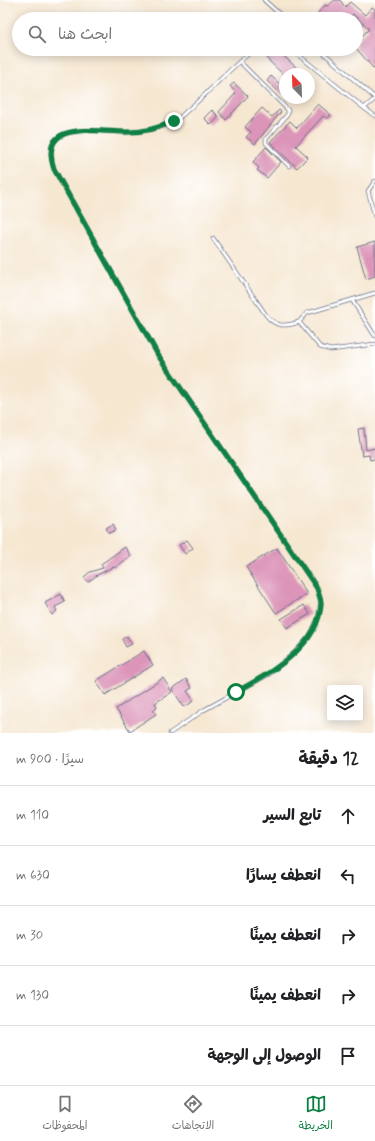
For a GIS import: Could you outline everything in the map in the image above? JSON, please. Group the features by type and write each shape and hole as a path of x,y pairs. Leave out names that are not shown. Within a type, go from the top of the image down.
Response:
{"lane":[{"path":"264,0 277,12"},
{"path":"170,733 204,710 269,674 294,653 310,636 318,619 321,602 317,588 158,355 54,169 50,158 51,147 63,133 73,131 138,132 154,130 174,121 199,101 247,56"},
{"path":"300,56 375,116"},
{"path":"327,56 375,98 364,108"},
{"path":"240,62 288,110 288,114 266,139 266,143 289,166"},
{"path":"375,181 368,191 375,217"},
{"path":"213,238 270,320 278,325 287,326 298,322 307,313 375,293"},
{"path":"352,300 375,336"},
{"path":"298,322 320,347 324,349 331,350 375,344"}],"building":[{"path":"335,0 340,0 345,7 350,2 362,12 319,12 325,5 327,6"},
{"path":"372,7 375,9 375,66 373,68 363,56 363,35 369,29 363,23 363,13 365,15"},
{"path":"270,56 284,56 297,68 279,68 279,70 267,59"},
{"path":"271,76 279,83 279,92 267,81"},
{"path":"234,83 248,96 226,120 219,112 236,93 230,86"},
{"path":"318,104 331,115 327,119 323,116 296,146 308,157 297,168 270,142 290,121 297,128"},
{"path":"262,108 272,117 279,110 281,112 255,144 246,137 251,132 245,127"},
{"path":"212,110 219,117 211,125 204,118"},
{"path":"266,147 281,162 267,178 257,170 259,168 253,162"},
{"path":"375,242 375,276 366,279 357,247"},
{"path":"364,428 366,450 375,448 375,459 370,460 369,455 362,456 358,429"},
{"path":"113,524 116,530 109,533 106,528"},
{"path":"187,540 193,548 185,554 179,545"},
{"path":"125,547 131,556 114,568 113,567 97,575 88,582 84,577 90,572 103,568 101,564"},
{"path":"277,548 307,594 276,613 246,567"},
{"path":"61,594 65,602 55,607 57,611 52,615 45,603"},
{"path":"304,605 310,614 287,628 281,619"},
{"path":"127,636 132,644 126,647 122,639"},
{"path":"144,651 153,665 105,695 96,681"},
{"path":"163,678 172,692 155,703 157,707 153,710 156,714 130,731 116,709"},
{"path":"186,679 192,688 187,691 194,701 184,707 172,689"}],"route":[{"path":"174,121 154,130 131,132 73,131 63,133 56,139 51,147 50,158 54,169 158,355 184,396 317,588 321,602 318,619 310,636 294,653 269,674 236,692"}]}
